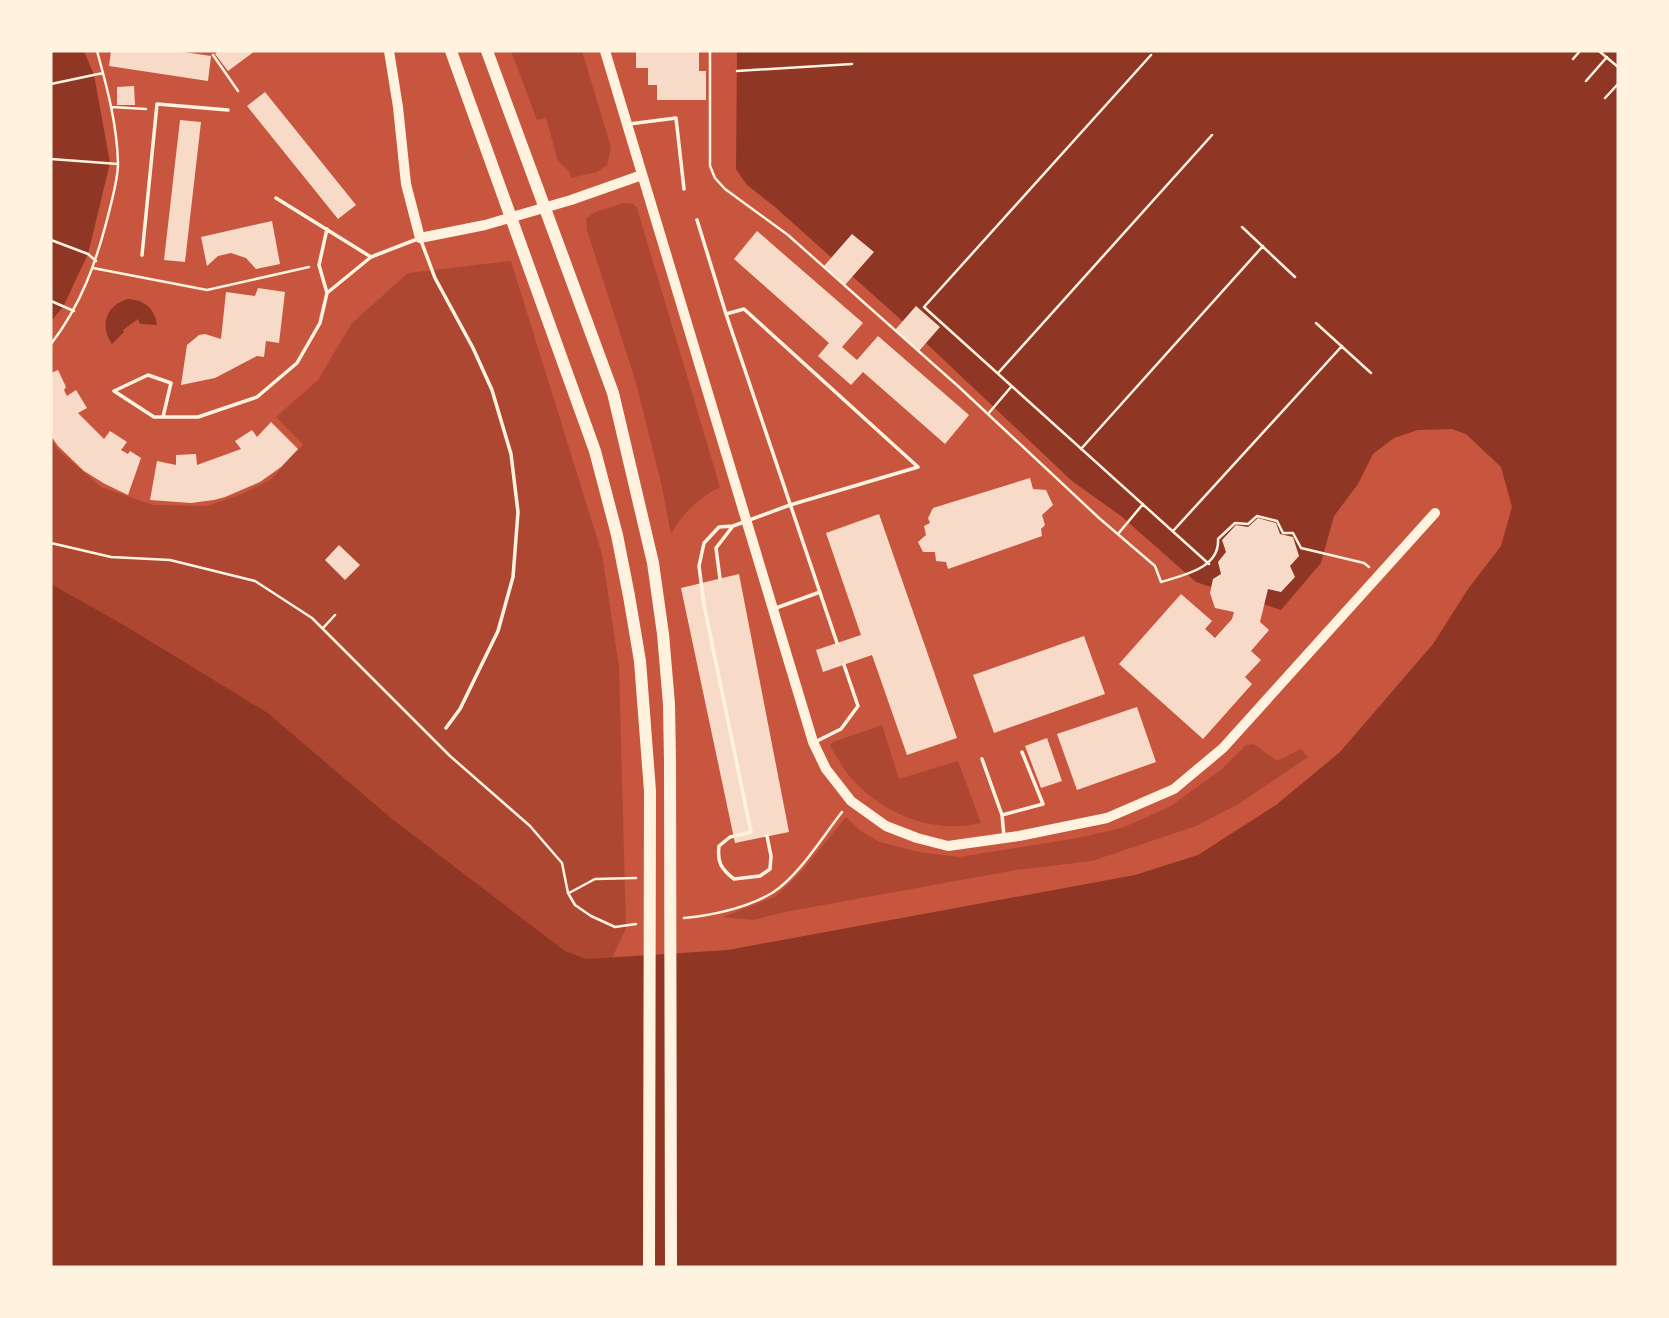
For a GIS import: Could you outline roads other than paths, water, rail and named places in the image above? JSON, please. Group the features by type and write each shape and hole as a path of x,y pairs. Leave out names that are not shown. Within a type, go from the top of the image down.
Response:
{"main road":[{"path":"452,51 591,440 617,535 640,661 650,791 649,1267"},
{"path":"487,51 613,393 653,563 663,634 668,704 671,1267"}],"street":[{"path":"388,51 398,107 406,184 419,238 463,231 642,175"},
{"path":"605,51 813,743 826,769 851,801 886,827 948,846 1107,818 1174,789 1223,748 1435,513"}],"lane":[{"path":"142,255 157,104 228,110"},
{"path":"626,124 676,118 684,189"},
{"path":"276,198 371,257"},
{"path":"697,220 837,643"},
{"path":"163,417 170,383 148,375 114,391 154,417 163,417 198,417 257,397 297,363 320,323 327,293 319,265 327,229"},
{"path":"327,293 371,257 419,238 435,278 473,348 492,390 511,454 518,512 513,576 498,631 460,709 446,728"},
{"path":"726,314 744,309 918,467 790,505 733,526 719,527 704,543 699,566 704,605 751,832 730,837 719,846 718,859 723,870 734,879 760,876 770,869 771,856 767,836"},
{"path":"720,579 716,548 733,526"},
{"path":"773,609 820,592"},
{"path":"813,743 841,729 858,706 844,665"},
{"path":"1002,815 1043,804 1022,752"},
{"path":"982,759 1002,815 1004,838"}]}
